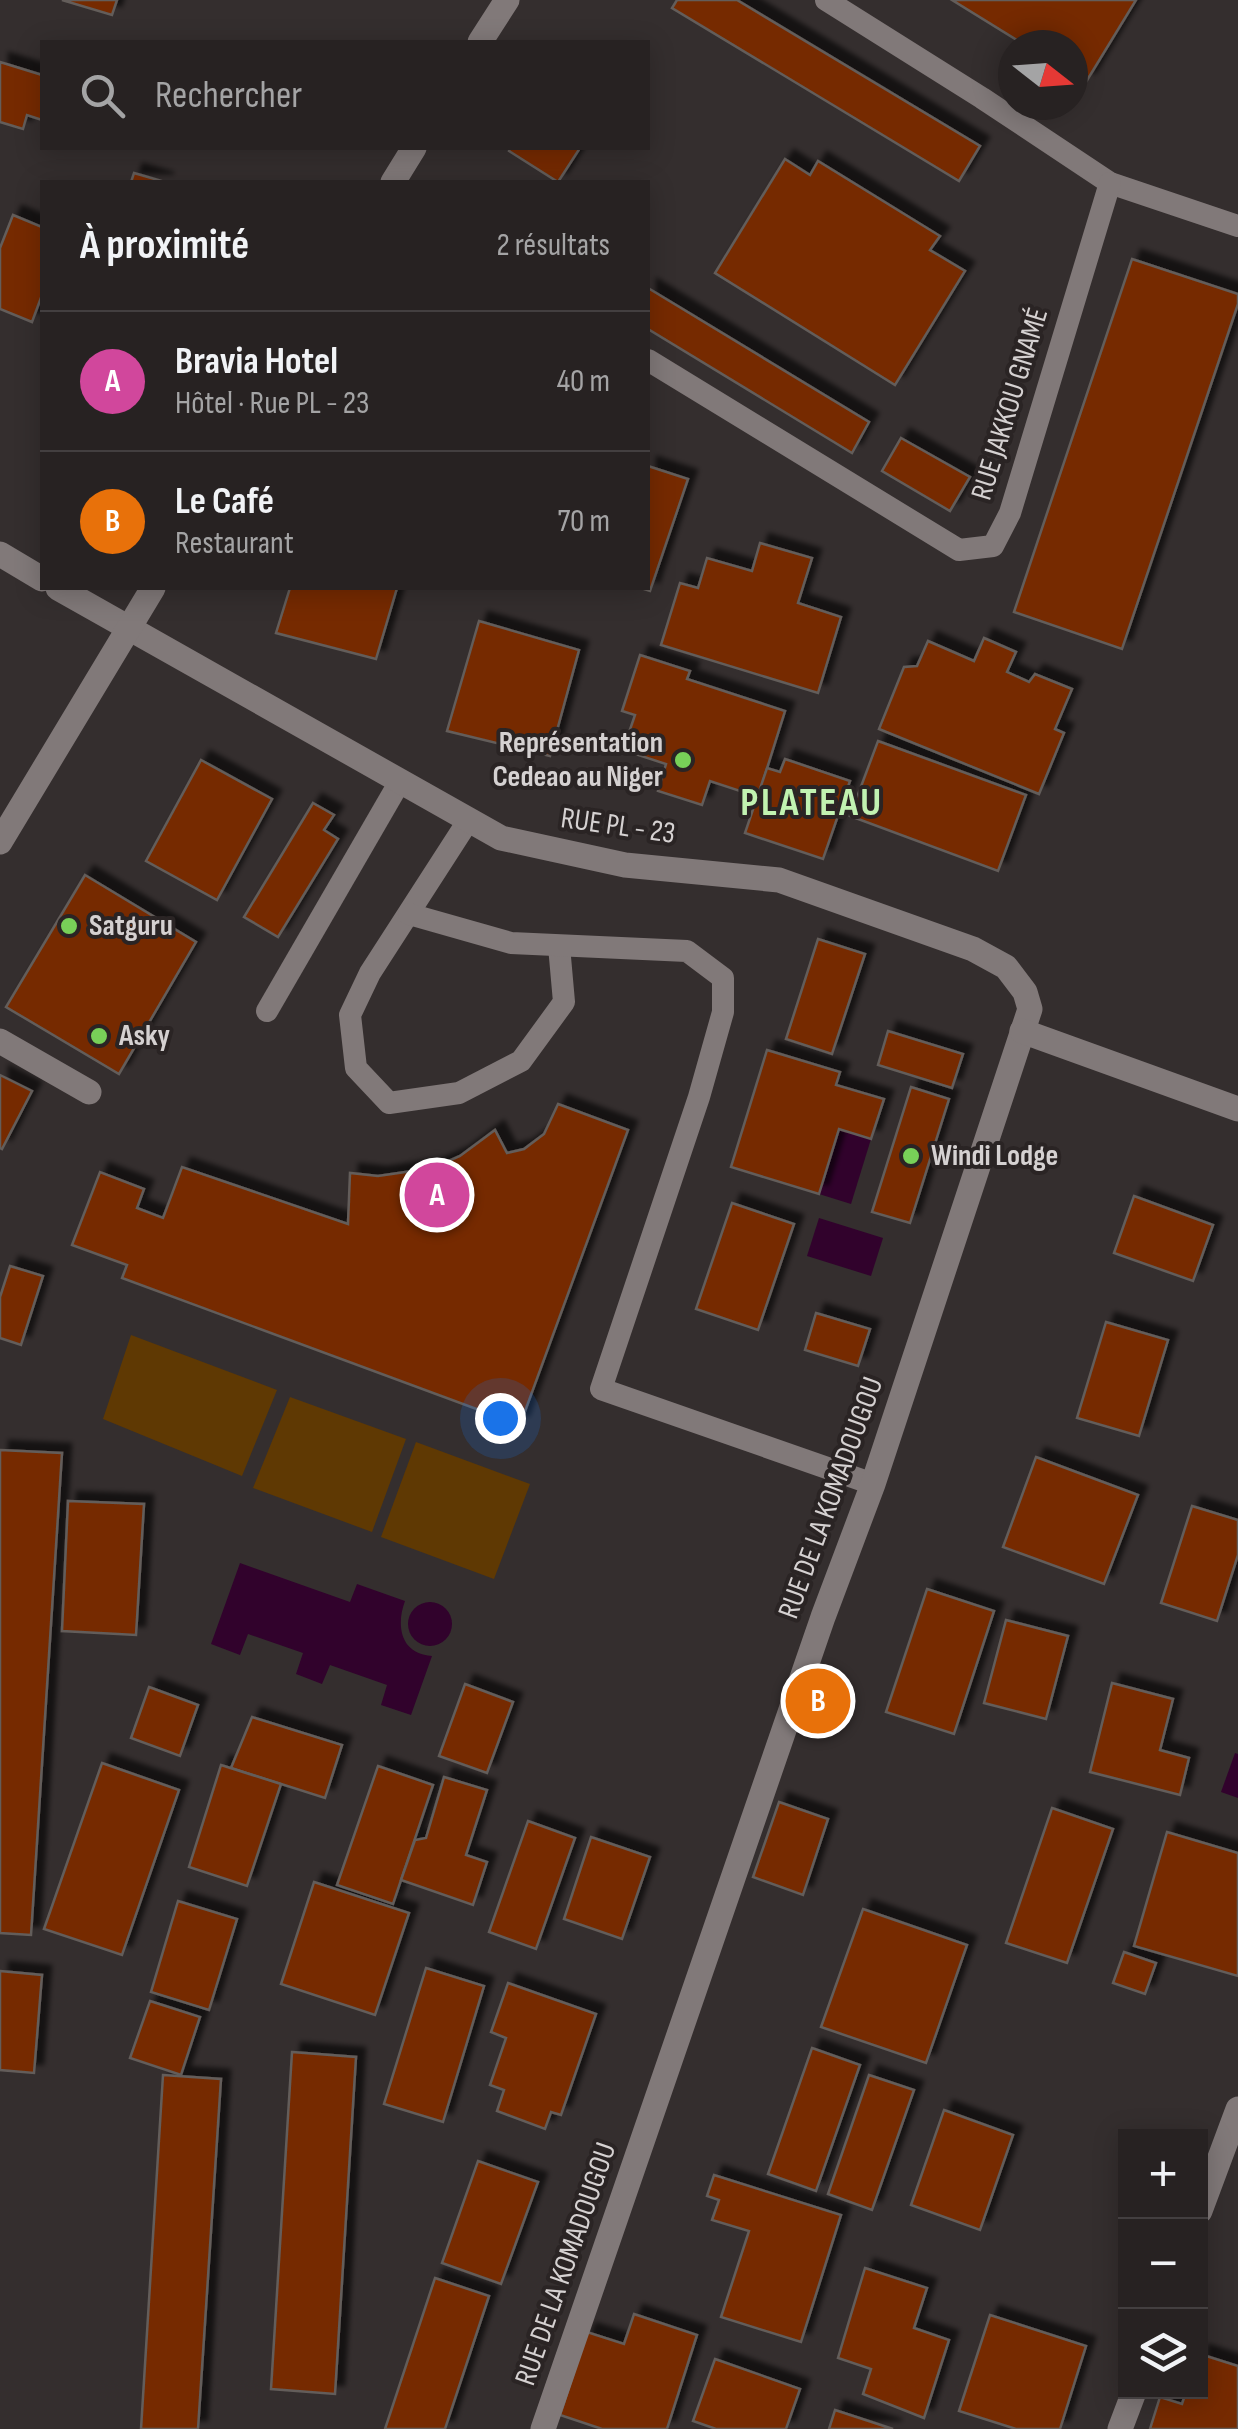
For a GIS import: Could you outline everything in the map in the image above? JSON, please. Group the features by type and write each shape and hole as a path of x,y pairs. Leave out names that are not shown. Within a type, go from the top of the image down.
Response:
{"street":[{"path":"481,40 507,0"},
{"path":"394,180 413,150"},
{"path":"0,554 40,577"},
{"name":"RUE PL - 23","path":"61,590 501,838 626,865 779,880 973,949 1006,967 1024,992 1030,1009 1022,1031"},
{"path":"0,842 151,590"},
{"path":"1022,1031 1238,1108"},
{"name":"RUE DE LA KOMADOUGOU","path":"543,2429 823,1618 874,1484 1022,1031"},
{"path":"0,1041 90,1092"},
{"path":"1208,2190 1238,2109"},
{"path":"1120,2429 1131,2399"}],"lane":[{"path":"826,0 1110,183 1238,226"},
{"name":"RUE JAKKOU GNAMÉ","path":"650,361 959,550 993,546 1010,513 1110,183"},
{"path":"267,1012 399,782"},
{"path":"468,821 370,973 350,1015 356,1068 389,1103 459,1093 520,1061 564,1002 558,946"},
{"path":"409,914 510,943 688,951 723,978 722,1012 699,1097 601,1389 874,1484"}],"shaded area":[{"path":"839,1129 871,1139 851,1204 819,1194"},
{"path":"819,1218 883,1238 871,1276 807,1256"},
{"path":"131,1335 277,1390 242,1476 103,1419"},
{"path":"290,1397 406,1439 372,1532 253,1488"},
{"path":"416,1442 530,1484 494,1579 381,1537"},
{"path":"240,1563 350,1602 357,1584 405,1601 403,1637 413,1650 432,1656 411,1715 381,1705 387,1685 330,1665 322,1684 296,1674 303,1653 248,1634 240,1655 211,1644"},
{"path":"430,1602 445,1609 452,1624 445,1639 430,1646 415,1639 408,1624 415,1609"},
{"path":"1235,1753 1238,1754 1238,1798 1221,1792"}],"building":[{"path":"62,0 117,0 112,15"},
{"path":"677,0 737,0 980,146 959,181 672,8"},
{"path":"952,0 1136,0 1088,79 1088,30 1001,30"},
{"path":"0,62 40,74 40,119 27,115 23,129 0,122"},
{"path":"509,150 579,150 559,180"},
{"path":"785,159 810,175 818,161 940,236 930,250 965,271 895,385 715,273"},
{"path":"134,173 158,180 132,180"},
{"path":"13,215 40,226 40,300 32,322 0,309 0,248"},
{"path":"1132,259 1238,294 1238,304 1122,649 1014,612"},
{"path":"650,289 869,422 852,453 650,330"},
{"path":"901,438 970,477 950,511 882,471"},
{"path":"650,467 688,479 650,591 647,590"},
{"path":"760,543 812,558 798,603 841,617 818,693 661,645 680,583 698,588 707,558 752,571"},
{"path":"289,590 396,590 376,659 276,633"},
{"path":"479,621 579,650 550,756 447,731"},
{"path":"984,638 1016,652 1007,672 1029,682 1035,674 1072,689 1055,729 1064,733 1039,794 879,729 904,667 917,666 928,641 974,661"},
{"path":"640,655 690,671 687,679 785,711 758,797 710,781 702,805 658,791 666,764 623,750 635,715 622,711"},
{"path":"878,741 1026,795 998,871 850,816"},
{"path":"785,759 850,781 823,859 745,833 767,768 780,772"},
{"path":"201,760 272,799 217,900 146,861"},
{"path":"313,803 334,815 324,830 338,839 278,937 244,917"},
{"path":"85,875 196,942 119,1074 6,1007"},
{"path":"818,939 865,954 832,1054 786,1039"},
{"path":"888,1031 963,1054 952,1088 878,1065"},
{"path":"767,1050 840,1072 836,1085 884,1099 871,1139 839,1129 819,1194 731,1167"},
{"path":"0,1075 32,1091 2,1149 0,1148"},
{"name":"Windi Lodge","path":"911,1087 949,1099 910,1223 872,1212"},
{"path":"558,1104 628,1130 520,1425 122,1278 127,1265 72,1245 100,1172 144,1189 137,1208 163,1218 182,1167 348,1224 350,1173 378,1176 433,1168 460,1156 495,1130 507,1153 524,1149 544,1134"},
{"path":"1134,1196 1213,1225 1193,1281 1114,1253"},
{"path":"732,1203 794,1224 758,1330 696,1309"},
{"path":"10,1266 43,1276 21,1345 0,1338 0,1297"},
{"path":"816,1313 870,1329 858,1366 805,1350"},
{"path":"1106,1322 1168,1340 1139,1436 1077,1418"},
{"path":"0,1450 62,1453 31,1935 0,1933"},
{"path":"1036,1457 1138,1495 1104,1584 1003,1547"},
{"path":"68,1501 144,1504 136,1635 62,1631"},
{"path":"1192,1506 1238,1520 1238,1555 1217,1621 1161,1603"},
{"path":"927,1589 994,1611 954,1734 886,1712"},
{"path":"1006,1620 1068,1636 1046,1719 984,1703"},
{"path":"1112,1683 1173,1699 1160,1750 1189,1758 1180,1795 1090,1772"},
{"path":"465,1684 513,1702 487,1773 439,1756"},
{"path":"149,1687 198,1705 180,1756 131,1738"},
{"path":"252,1717 342,1745 325,1798 231,1768"},
{"path":"102,1763 179,1790 122,1955 44,1929"},
{"path":"221,1765 281,1784 247,1886 189,1867"},
{"path":"378,1766 433,1785 393,1904 337,1885"},
{"path":"444,1777 487,1790 466,1855 487,1862 473,1905 401,1880 415,1840 426,1838"},
{"path":"779,1802 828,1819 803,1895 753,1877"},
{"path":"1052,1808 1113,1829 1067,1963 1006,1943"},
{"path":"528,1821 575,1838 536,1949 489,1932"},
{"path":"1167,1832 1238,1853 1238,1976 1134,1946"},
{"path":"591,1837 650,1857 622,1939 564,1919"},
{"path":"314,1882 409,1913 375,2015 281,1984"},
{"path":"178,1901 237,1919 209,2010 151,1992"},
{"path":"863,1909 967,1945 926,2063 821,2027"},
{"path":"1124,1952 1156,1963 1145,1994 1113,1983"},
{"path":"426,1968 484,1986 443,2122 384,2104"},
{"path":"0,1971 42,1975 34,2073 0,2070"},
{"path":"508,1983 596,2014 561,2115 551,2112 545,2129 497,2111 504,2090 490,2085 506,2038 491,2032"},
{"path":"150,2001 200,2017 181,2075 130,2058"},
{"path":"812,2048 860,2065 816,2191 768,2174"},
{"path":"292,2052 356,2057 335,2394 271,2389"},
{"path":"163,2075 221,2079 198,2429 141,2429"},
{"path":"869,2075 914,2090 872,2210 828,2194"},
{"path":"944,2110 1013,2135 980,2230 911,2205"},
{"path":"478,2161 538,2182 501,2284 442,2263"},
{"path":"714,2175 841,2215 801,2342 721,2317 749,2231 712,2220 719,2200 707,2196"},
{"path":"865,2268 927,2288 914,2328 949,2340 924,2418 863,2394 871,2369 838,2358"},
{"path":"435,2278 489,2296 445,2429 385,2429"},
{"path":"634,2314 697,2335 667,2429 602,2429 560,2415 587,2332 624,2344"},
{"path":"990,2315 1086,2346 1060,2429 1016,2429 959,2411"},
{"path":"1208,2357 1238,2366 1238,2429 1150,2429 1159,2399 1182,2404 1184,2399 1208,2399"},
{"path":"715,2359 800,2389 786,2429 716,2429 693,2421"},
{"path":"835,2410 893,2429 829,2429"}],"place":[{"name":"Représentation Cedeao au Niger","path":"683,760"},
{"name":"Satguru","path":"69,926"},
{"name":"Asky","path":"99,1036"},
{"name":"Windi Lodge","path":"911,1156"},
{"name":"Bravia Hotel","path":"437,1195"},
{"name":"Le Café","path":"818,1701"}],"district":[{"name":"PLATEAU","path":"812,803"}]}
